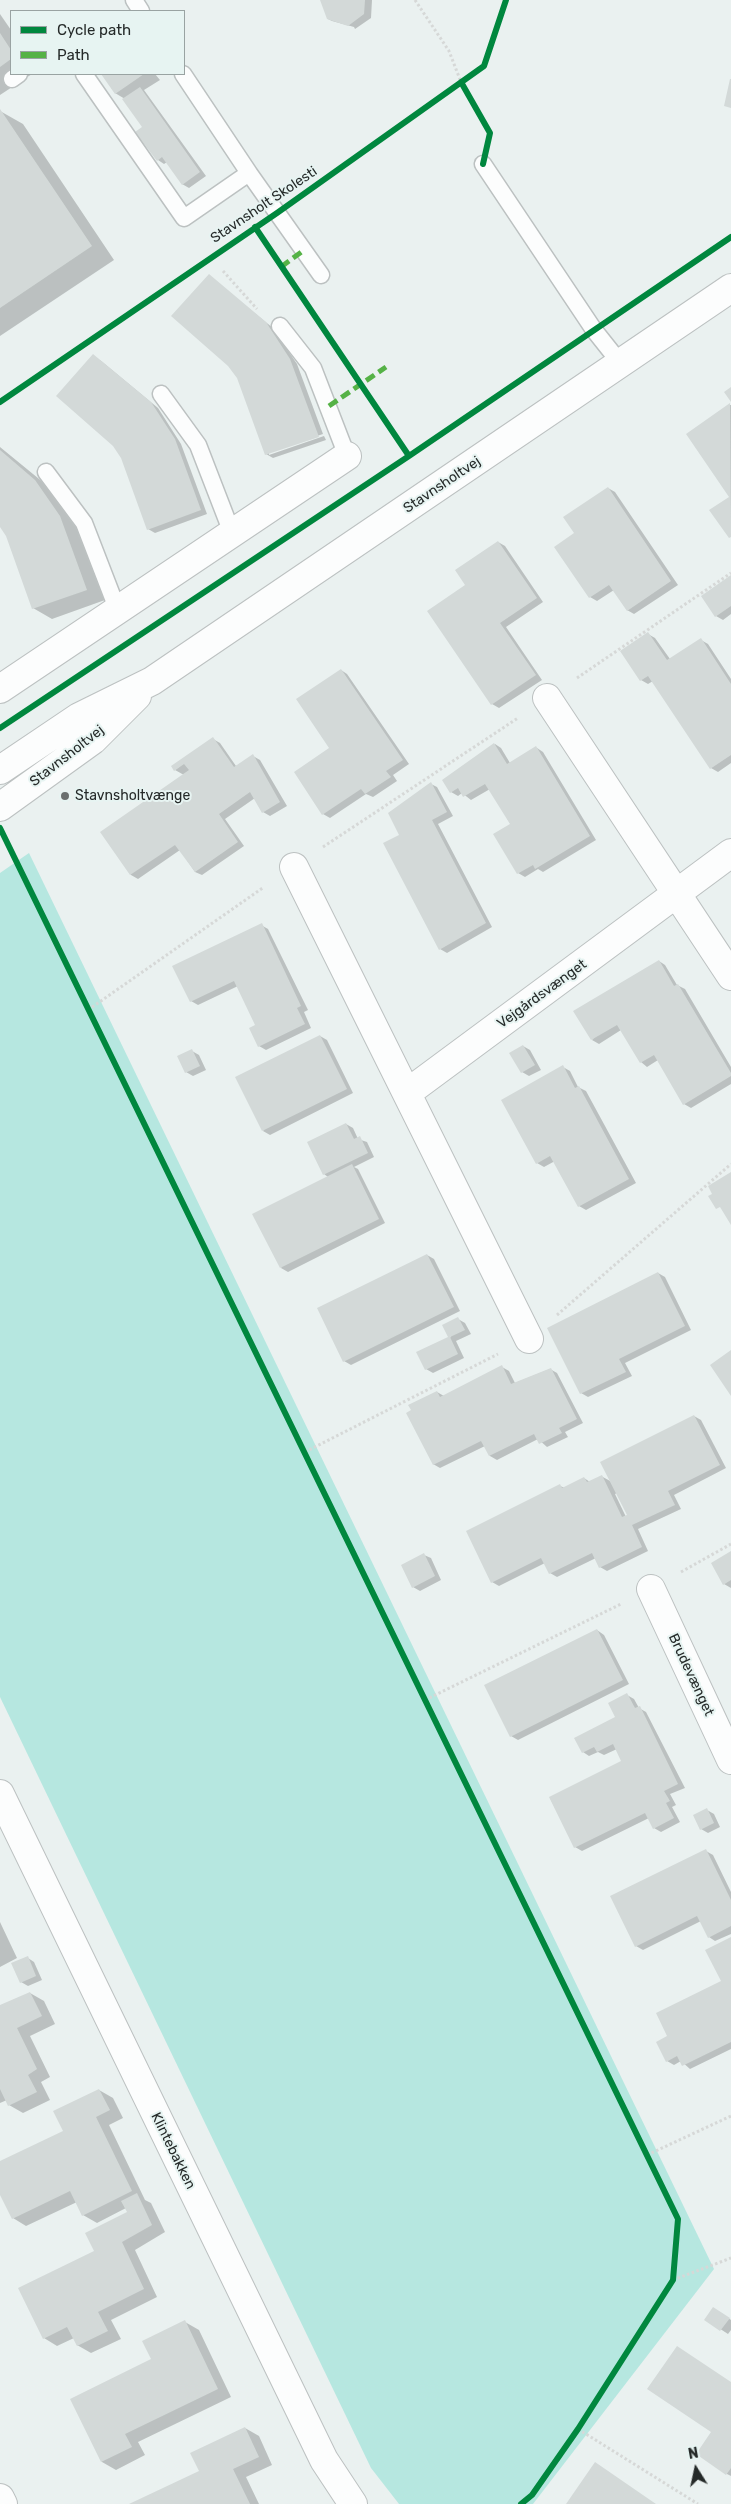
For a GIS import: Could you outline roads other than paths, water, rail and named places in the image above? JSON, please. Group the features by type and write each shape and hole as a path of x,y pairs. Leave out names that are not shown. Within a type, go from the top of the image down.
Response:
{"street":[{"name":"Stavnsholtvej","path":"0,770 79,717 152,681 731,288"},
{"path":"0,687 118,611 347,456"},
{"name":"Stavnsholtvej","path":"0,807 93,740 152,681"},
{"path":"547,698 731,976"},
{"name":"Vejgårdsvænget","path":"407,1093 677,895 731,853"},
{"path":"294,867 529,1339"},
{"name":"Brudevænget","path":"651,1589 731,1760"},
{"name":"Klintebakken","path":"0,1794 324,2460 353,2504"},
{"path":"0,2498 3,2504"}],"lane":[{"path":"85,75 184,218 249,173"},
{"path":"184,75 249,173 321,275"},
{"path":"483,164 594,330 621,364"},
{"path":"280,326 313,368 347,456"},
{"path":"161,394 198,445 232,533"},
{"path":"46,472 84,523 118,611"}],"place":[{"name":"Stavnsholtvænge","path":"65,796"}]}
